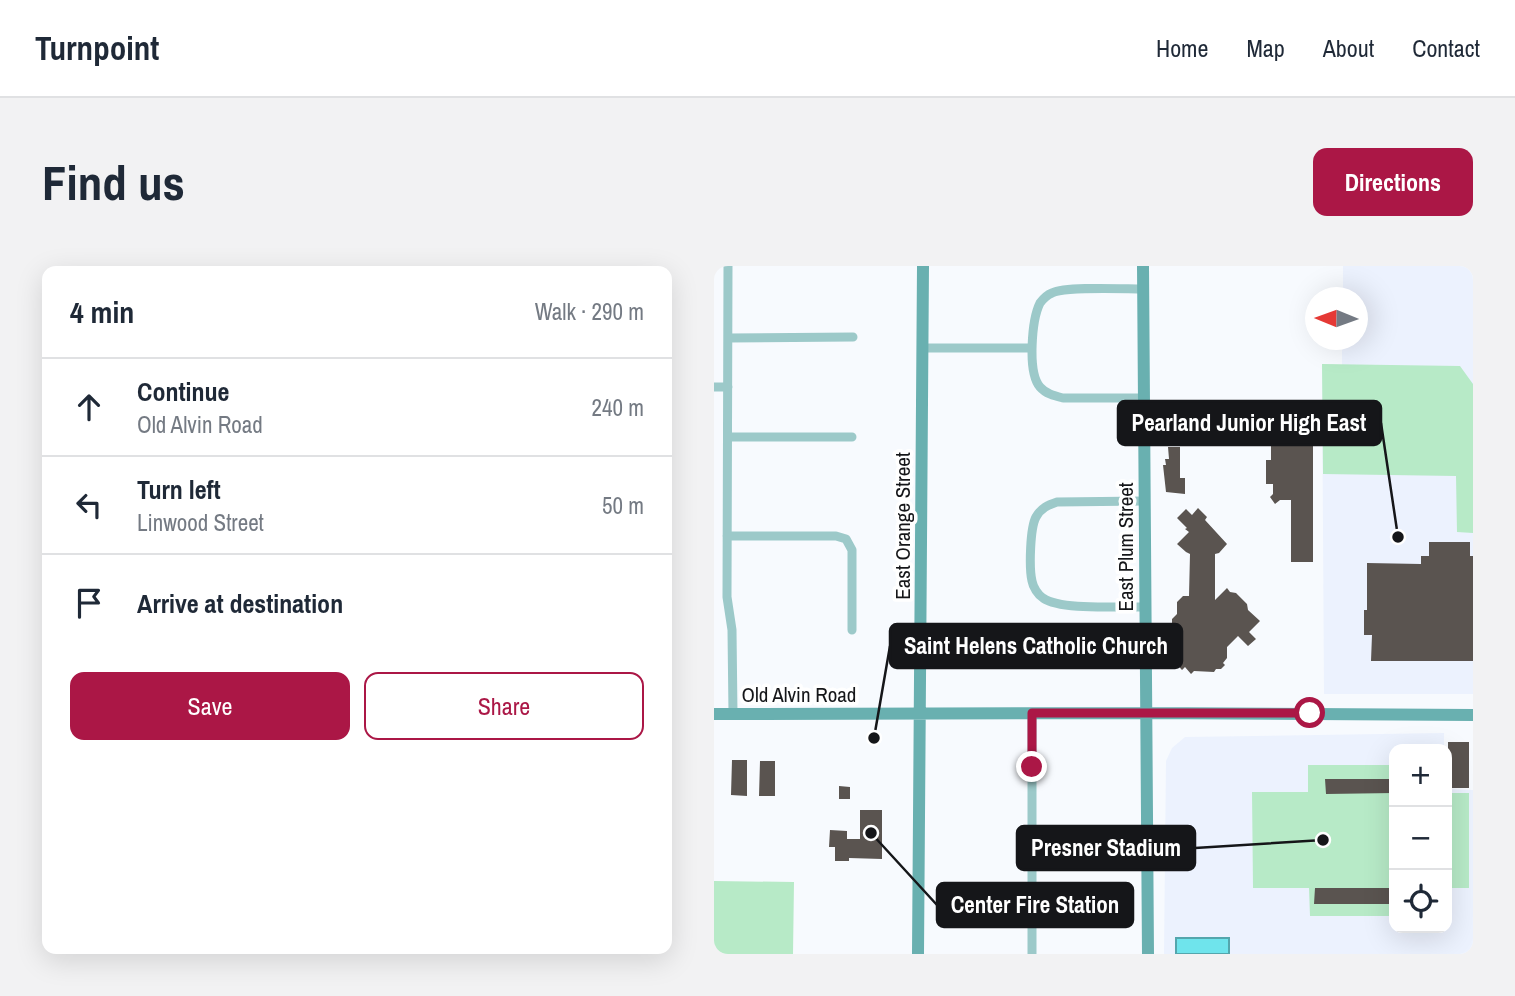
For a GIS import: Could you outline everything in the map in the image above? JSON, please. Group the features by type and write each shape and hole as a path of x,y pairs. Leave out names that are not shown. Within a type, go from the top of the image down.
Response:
{"street":[{"path":"728,266 727,597 732,629 733,714"},
{"name":"East Orange Street","path":"918,954 923,266"},
{"name":"East Plum Street","path":"1143,266 1148,954"},
{"path":"1143,289 1061,290 1045,297 1039,305 1032,348 1032,369 1039,386 1047,393 1063,398 1144,398"},
{"path":"728,338 853,337"},
{"path":"922,348 1032,348"},
{"path":"714,387 728,387"},
{"path":"727,437 852,436"},
{"path":"1144,607 1071,605 1053,603 1040,597 1032,582 1031,536 1035,517 1046,506 1057,502 1145,501"},
{"path":"727,536 836,536 846,539 852,550 852,630"},
{"path":"1032,713 1032,954"},
{"name":"Old Alvin Road","path":"714,714 1473,715"}],"shaded area":[{"path":"1343,266 1473,266 1473,694 1324,694 1322,364 1342,365 1342,350 1368,350 1368,287 1343,287"},
{"path":"1444,733 1444,744 1389,744 1389,933 1452,933 1452,789 1473,790 1473,954 1164,954 1166,761 1172,748 1185,737"}],"green space":[{"path":"1322,364 1460,366 1473,384 1473,533 1457,532 1456,476 1323,474"},
{"path":"1308,765 1389,765 1389,916 1310,916 1309,888 1253,888 1252,792 1308,792"},
{"path":"1452,793 1469,793 1469,888 1452,888"},
{"path":"714,881 794,882 793,954 714,954"}],"water":[{"path":"1176,938 1229,938 1229,954 1176,954"}],"building":[{"path":"1271,409 1301,409 1301,427 1313,427 1313,562 1291,562 1291,500 1280,500 1275,504 1270,497 1273,494 1273,484 1266,484 1266,460 1271,460"},
{"path":"1168,447 1180,447 1180,478 1185,478 1185,494 1166,492 1163,465 1166,465 1165,459 1169,459"},
{"path":"1198,508 1227,544 1215,554 1215,600 1227,588 1247,604 1248,610 1260,621 1249,632 1256,639 1248,646 1238,636 1227,647 1227,658 1221,669 1214,672 1194,671 1191,674 1185,667 1182,670 1166,649 1169,646 1169,627 1177,614 1177,602 1183,596 1189,596 1190,554 1177,544 1189,532 1177,518 1186,509 1192,515"},
{"path":"1429,542 1470,542 1470,556 1473,556 1473,661 1371,661 1372,635 1364,635 1367,563 1421,564 1421,556 1429,556"},
{"path":"1469,742 1469,788 1452,788 1452,744 1448,744"},
{"path":"732,760 747,760 747,796 731,795"},
{"path":"760,761 775,761 775,796 759,796"},
{"path":"1325,779 1389,779 1389,793 1326,794"},
{"path":"839,786 850,787 850,799 839,799"},
{"path":"860,810 882,810 882,859 849,858 849,861 835,861 835,847 829,847 830,830 847,831 847,839 860,839"},
{"path":"1315,888 1389,888 1389,904 1314,904"}],"place":[{"name":"Pearland Junior High East","path":"1398,537"},
{"name":"Saint Helens Catholic Church","path":"874,738"},
{"name":"Center Fire Station","path":"871,833"},
{"name":"Presner Stadium","path":"1323,840"}],"route":[{"path":"1032,767 1032,713 1310,713"}]}
